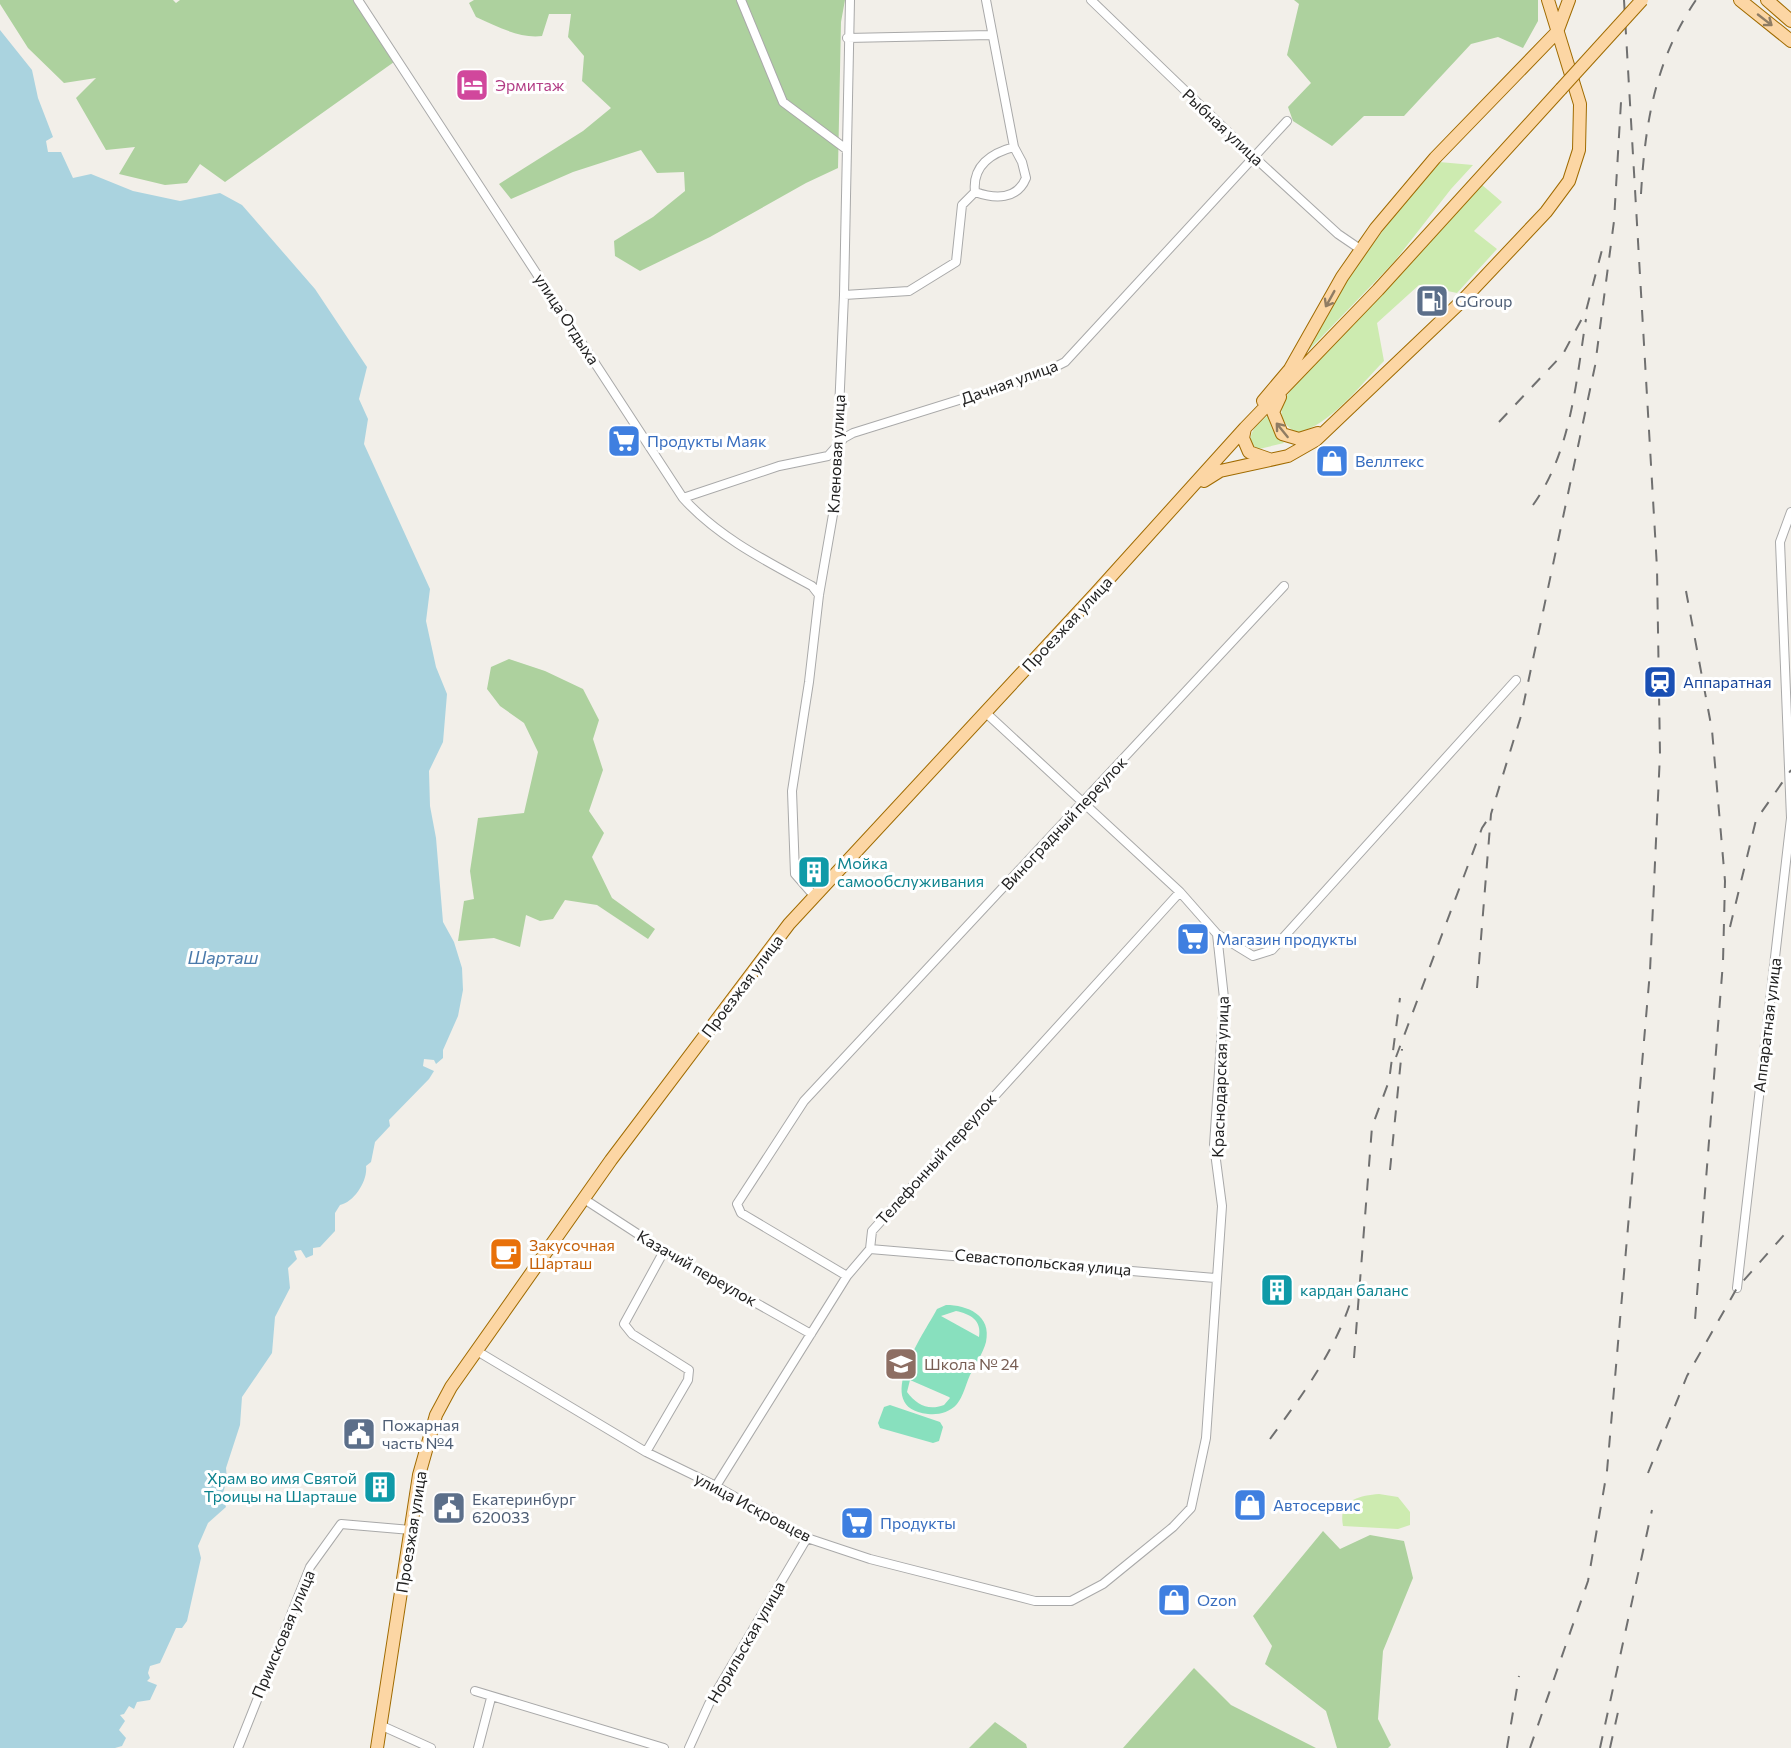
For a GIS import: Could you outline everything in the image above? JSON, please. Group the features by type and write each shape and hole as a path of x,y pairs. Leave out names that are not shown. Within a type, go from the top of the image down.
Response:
{"main road":[{"path":"1184,496 1220,471 1296,453 1332,426 1462,301 1546,212 1569,181 1579,150 1580,104 1548,0"},
{"path":"1255,418 1265,397 1291,367 1360,249 1435,158 1557,32 1569,0"},
{"name":"Проезжая улица","path":"377,1748 419,1475 436,1415 451,1387 584,1199 789,924 1245,428 1378,290 1642,0"},
{"path":"1740,0 1791,40"},
{"path":"1767,0 1791,21"},
{"path":"1292,381 1273,412 1282,434 1299,439 1332,426"},
{"path":"1245,428 1243,438 1249,452 1273,460"}],"street":[{"name":"улица Отдыха","path":"358,0 683,498 697,514 745,549 812,586 819,595"},
{"path":"741,0 783,102 846,149"},
{"name":"Кленовая улица","path":"815,897 795,874 792,791 809,682 819,595 835,503 844,296 847,38 850,0"},
{"path":"975,192 986,196 1016,193 1023,185 1026,171 1014,147 986,0"},
{"name":"Рыбная улица","path":"1091,0 1253,156 1338,234 1360,249"},
{"path":"847,38 991,35"},
{"name":"Дачная улица","path":"683,498 779,466 828,456 844,438 854,433 1039,375 1065,362 1287,121"},
{"path":"975,192 974,182 982,164 1000,151 1014,147"},
{"path":"844,296 909,291 956,262 962,205 975,192"},
{"name":"Аппаратная улица","path":"1737,1288 1791,818 1780,542 1791,512"},
{"name":"Виноградный переулок","path":"847,1276 741,1213 736,1204 804,1101 1284,586"},
{"path":"985,712 1180,892 1217,934 1253,956 1272,950 1516,680"},
{"name":"Телефонный переулок","path":"716,1486 847,1276 870,1249 872,1231 1180,892"},
{"name":"Краснодарская улица","path":"1173,1527 1191,1508 1206,1438 1215,1278 1222,1206 1214,1145 1224,998 1217,934"},
{"name":"Казачий переулок","path":"584,1199 664,1251 811,1334"},
{"name":"Севастопольская улица","path":"870,1249 1215,1278"},
{"path":"646,1452 688,1380 689,1370 632,1334 624,1324 664,1251"},
{"name":"улица Искровцев","path":"477,1351 646,1452 716,1486 807,1538 870,1559 1035,1601 1071,1601 1103,1584 1173,1527"},
{"name":"Приисковая улица","path":"238,1748 310,1567 341,1524 411,1530"},
{"name":"Норильская улица","path":"689,1748 709,1704 807,1538"},
{"path":"475,1691 491,1698 595,1726 664,1748"},
{"path":"478,1748 491,1698"},
{"path":"380,1725 431,1748"}],"green space":[{"path":"0,0 173,0 176,3 180,0 353,0 394,62 225,182 200,164 187,183 165,185 119,174 135,147 106,150 76,98 96,78 64,83 28,48 0,4"},
{"path":"474,0 845,0 841,22 838,168 806,183 710,237 640,271 615,256 614,241 653,217 685,191 684,172 657,173 641,150 573,172 511,199 499,184 583,131 611,108 582,81 584,56 568,37 571,14 549,14 542,36 525,36 476,17 469,3"},
{"path":"1294,0 1538,0 1538,21 1523,48 1498,37 1471,44 1404,116 1364,116 1332,146 1293,121 1288,107 1311,83 1287,55 1299,4"},
{"path":"1439,162 1473,165 1451,189 1394,262 1308,351 1352,272 1402,205"},
{"path":"1481,184 1502,202 1474,231 1497,249 1457,293 1419,285 1377,323 1384,361 1344,403 1322,421 1297,433 1290,429 1283,419 1282,408 1291,390 1391,276"},
{"path":"1268,415 1272,429 1284,443 1259,449 1251,445 1251,436 1255,428"},
{"path":"509,659 545,671 583,689 599,720 593,739 603,770 589,811 604,833 592,857 612,898 655,929 648,939 597,905 565,900 553,919 540,921 526,915 520,947 494,938 458,941 464,901 474,899 470,871 478,818 524,813 538,752 524,723 500,706 487,689 491,667"},
{"path":"946,1305 954,1305 976,1313 982,1318 987,1333 985,1346 959,1401 947,1411 928,1414 911,1409 903,1399 902,1385 913,1352 937,1309","holes":["956,1311 966,1314 977,1322 979,1337 941,1316","910,1380 949,1397 950,1398 944,1405 938,1407 923,1406 907,1392"]},
{"path":"890,1405 940,1422 943,1427 939,1441 933,1443 880,1428 878,1423 884,1407"},
{"path":"1379,1494 1398,1497 1410,1512 1410,1525 1398,1529 1343,1526 1344,1510 1351,1501"},
{"path":"1323,1531 1340,1549 1370,1535 1404,1541 1413,1578 1383,1651 1378,1719 1391,1745 1388,1748 1337,1748 1326,1711 1265,1664 1272,1646 1253,1616"},
{"path":"1194,1668 1231,1705 1316,1748 1123,1748"},
{"path":"995,1722 1026,1744 1027,1748 969,1748"}],"water":[{"name":"Шарташ","path":"0,30 32,70 38,98 53,137 46,141 48,152 61,152 73,178 91,174 133,191 180,201 220,193 242,205 315,289 367,367 359,399 368,419 364,444 430,589 426,621 436,667 447,694 443,742 429,771 430,806 436,838 443,922 454,942 462,968 463,990 458,1016 443,1050 443,1058 436,1064 434,1060 424,1059 423,1066 434,1071 389,1120 390,1126 375,1142 371,1162 366,1166 365,1178 359,1190 350,1200 340,1205 335,1213 335,1231 320,1247 313,1248 313,1255 306,1258 301,1250 294,1251 297,1259 288,1268 290,1288 275,1317 272,1353 242,1397 240,1425 226,1468 227,1480 222,1496 226,1507 208,1523 198,1546 201,1558 187,1621 182,1628 176,1628 160,1663 150,1666 148,1673 150,1678 147,1681 157,1685 150,1700 137,1702 134,1709 129,1706 124,1714 120,1715 125,1721 119,1730 126,1738 122,1746 115,1748 0,1748"}],"railway":[{"path":"1530,1748 1588,1581 1607,1471 1650,971 1660,754 1657,568 1624,0"},
{"path":"1641,194 1649,118 1655,93 1671,46 1696,0"},
{"path":"1477,988 1491,814 1521,716 1595,366 1614,221 1621,102"},
{"path":"1499,422 1563,354 1586,311 1603,246"},
{"path":"1533,505 1546,484 1564,439 1575,392 1586,319"},
{"path":"1686,591 1712,730 1725,881 1723,962 1695,1320"},
{"path":"1730,927 1756,820 1791,770"},
{"path":"1396,1057 1482,828 1488,819"},
{"path":"1354,1358 1372,1127 1389,1081 1400,998"},
{"path":"1390,1170 1402,1049"},
{"path":"1648,1473 1687,1376 1737,1288 1791,1227"},
{"path":"1270,1439 1318,1370 1338,1334 1353,1294"},
{"path":"1600,1748 1652,1510"},
{"path":"1507,1748 1519,1676"},
{"path":"1610,1748 1620,1703"}],"place":[{"name":"Эрмитаж","path":"472,85"},
{"name":"GGroup","path":"1432,301"},
{"name":"Продукты Маяк","path":"624,441"},
{"name":"Веллтекс","path":"1332,461"},
{"name":"Аппаратная","path":"1660,682"},
{"name":"Мойка самообслуживания","path":"814,872"},
{"name":"Магазин продукты","path":"1193,939"},
{"name":"Закусочная Шарташ","path":"506,1254"},
{"name":"кардан баланс","path":"1277,1290"},
{"name":"Школа № 24","path":"901,1364"},
{"name":"Пожарная часть №4","path":"359,1434"},
{"name":"Храм во имя Святой Троицы на Шарташе","path":"380,1487"},
{"name":"Автосервис","path":"1250,1505"},
{"name":"Екатеринбург 620033","path":"449,1508"},
{"name":"Продукты","path":"857,1523"},
{"name":"Ozon","path":"1174,1600"}]}
